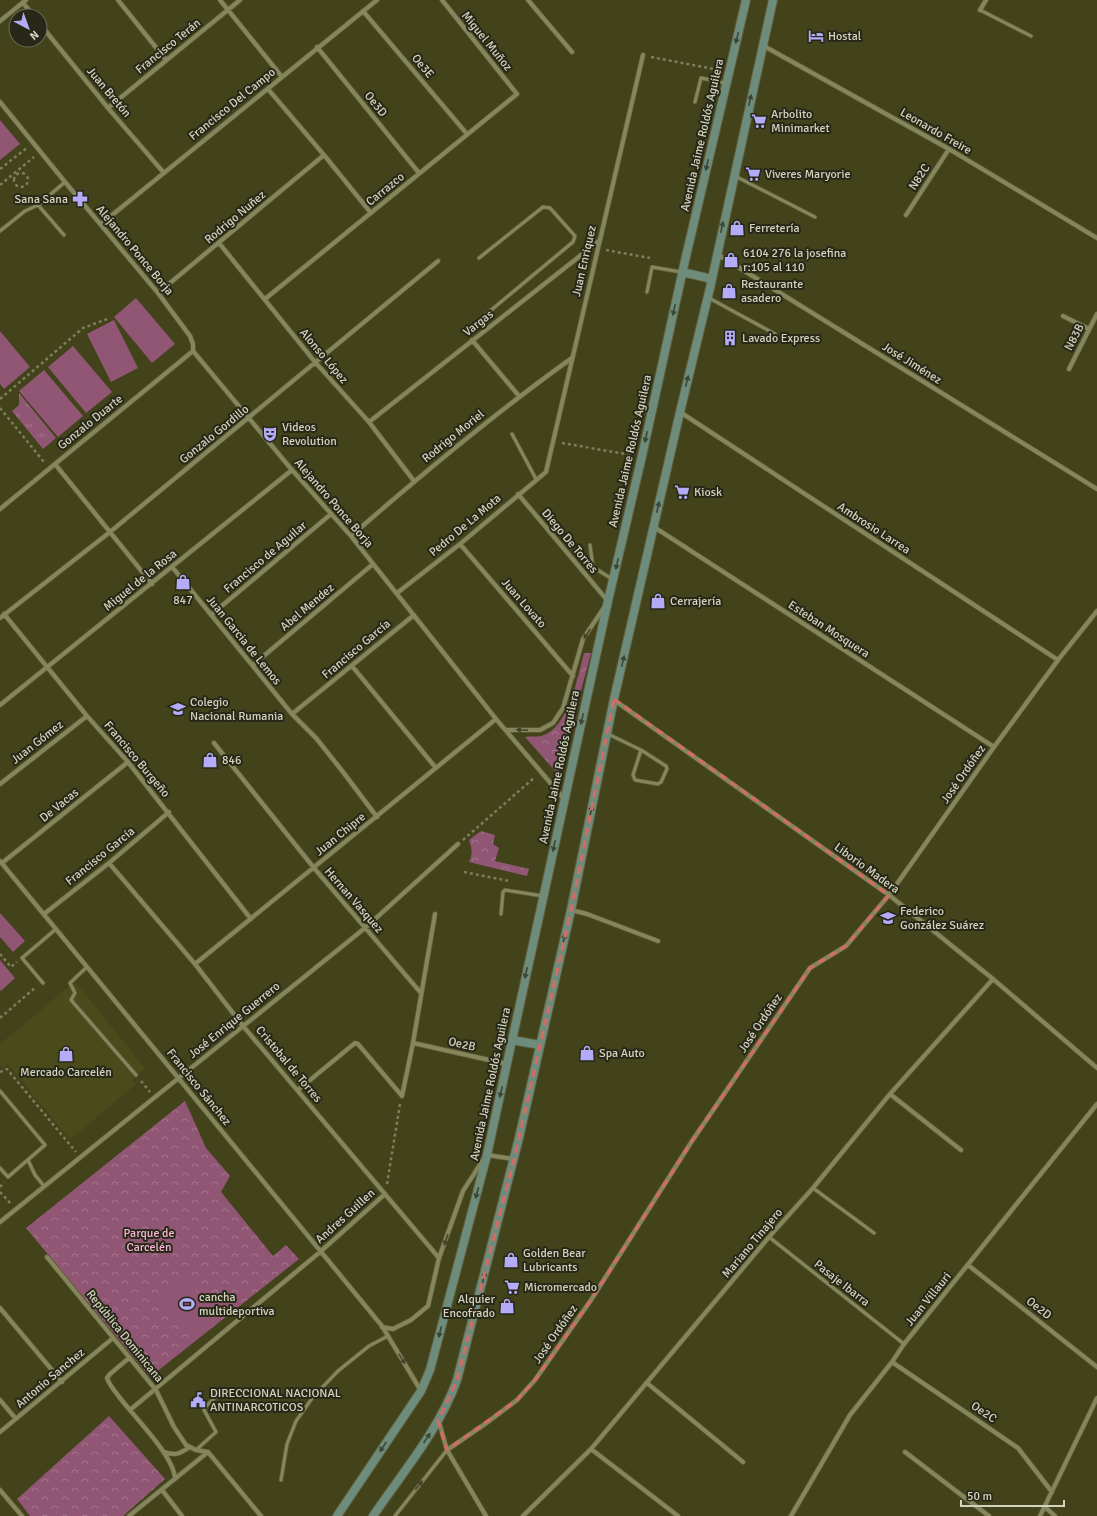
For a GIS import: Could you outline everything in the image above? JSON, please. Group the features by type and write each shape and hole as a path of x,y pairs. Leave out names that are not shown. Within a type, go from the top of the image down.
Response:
{"street":[{"path":"118,0 166,60"},
{"path":"220,0 282,77"},
{"name":"Francisco Terán","path":"108,108 240,0"},
{"name":"Francisco Del Campo","path":"100,224 376,0"},
{"name":"Miguel Muñoz","path":"442,0 517,94"},
{"path":"528,0 572,52"},
{"name":"Avenida Jaime Roldós Aguilera","path":"337,1516 421,1391 430,1370 487,1155 608,601 642,456 682,272 746,0"},
{"path":"373,1516 438,1421 449,1402 457,1380 514,1160 571,910 614,700 653,527 708,297 773,0"},
{"path":"980,10 986,0"},
{"path":"0,21 24,1"},
{"name":"Oe3E","path":"363,11 467,134"},
{"name":"Juan Bretón","path":"48,34 108,108 164,172"},
{"name":"Leonardo Freire","path":"762,45 949,149 1097,238"},
{"name":"Oe3D","path":"318,47 419,173"},
{"name":"Juan Enriquez","path":"546,472 643,55"},
{"path":"268,89 371,213"},
{"name":"Carrazco","path":"265,299 517,94"},
{"name":"Alejandro Ponce Borja","path":"0,102 158,293 190,336 193,344 193,351 292,470 350,536 496,719 507,730 564,799"},
{"name":"N82C","path":"906,215 949,149"},
{"name":"Rodrigo Nuñez","path":"158,293 324,155"},
{"name":"Vargas","path":"369,422 599,241"},
{"name":"Alonso López","path":"219,243 315,362 369,422 414,481"},
{"name":"José Jiménez","path":"717,254 1097,489"},
{"name":"Gonzalo Gordillo","path":"0,618 110,532 438,261"},
{"path":"682,272 712,279"},
{"name":"N83B","path":"1069,369 1097,314"},
{"path":"1063,316 1089,329"},
{"path":"472,340 519,396"},
{"name":"Gonzalo Duarte","path":"0,509 193,351"},
{"name":"Rodrigo Moriel","path":"350,536 414,481 519,396 572,357"},
{"name":"Ambrosio Larrea","path":"680,412 1058,660"},
{"path":"55,464 152,584"},
{"name":"Miguel de la Rosa","path":"0,705 173,568 292,470"},
{"name":"Pedro De La Mota","path":"397,594 460,544 546,472"},
{"name":"Diego De Torres","path":"518,494 608,601"},
{"name":"Francisco de Aguilar","path":"211,615 331,514"},
{"name":"Esteban Mosquera","path":"653,527 994,748"},
{"name":"Juan Lovato","path":"460,544 574,676"},
{"name":"Abel Mendez","path":"253,665 373,564"},
{"name":"Juan Garcia de Lemos","path":"173,568 292,714 320,743 377,817"},
{"path":"507,730 540,730 553,723 563,708 574,676 583,640 608,601"},
{"name":"José Ordóñez","path":"447,1450 517,1400 535,1380 591,1300 692,1141 810,968 846,946 889,895 1058,660 1097,611"},
{"name":"Francisco Burgeño","path":"4,614 87,716 128,762 169,812 251,919"},
{"name":"Francisco García","path":"292,714 414,615"},
{"path":"352,666 436,768"},
{"name":"Liborio Madera","path":"614,700 889,895 993,979 1097,1068"},
{"name":"Juan Gómez","path":"0,784 87,716"},
{"name":"Juan Chipre","path":"195,964 496,719"},
{"name":"Hernan Vasquez","path":"214,743 314,868 421,993"},
{"name":"De Vacas","path":"1,862 128,762"},
{"name":"Francisco García","path":"44,914 109,863 169,812"},
{"name":"José Enrique Guerrero","path":"0,1222 365,928 458,844"},
{"name":"Francisco Sánchez","path":"1,862 382,1326 421,1391"},
{"name":"Cristobal de Torres","path":"109,863 195,964 243,1026 439,1258"},
{"path":"571,910 587,914 658,941"},
{"path":"402,1096 413,1043 435,914"},
{"name":"Mariano Tinajero","path":"523,1516 590,1449 769,1237 813,1188 890,1094 993,979"},
{"path":"512,1040 540,1045"},
{"path":"298,1090 355,1043 358,1044 402,1096"},
{"name":"Oe2B","path":"413,1043 507,1065"},
{"path":"890,1094 961,1150"},
{"name":"Juan Villauri","path":"791,1516 850,1415 892,1362 904,1344 1097,1104"},
{"path":"382,1326 393,1329 411,1320 428,1306 439,1258 463,1191 487,1155 514,1160"},
{"name":"Andres Guillen","path":"130,1410 156,1390 320,1252 385,1194"},
{"name":"República Dominicana","path":"47,1257 156,1390 174,1427 186,1445 190,1448"},
{"name":"Oe2D","path":"968,1265 1097,1367"},
{"path":"0,1308 62,1382"},
{"name":"Antonio Sanchez","path":"0,1432 62,1382 113,1338"},
{"path":"130,1358 107,1378 130,1410 164,1452 175,1472 175,1478"},
{"name":"Oe2C","path":"892,1362 1018,1448 1052,1492"},
{"path":"647,1383 743,1462"},
{"path":"1040,1516 1097,1398"},
{"path":"0,1400 16,1419"},
{"path":"438,1421 447,1450 486,1516"},
{"path":"164,1452 173,1455 190,1448 208,1452 261,1516"},
{"path":"590,1449 678,1516"},
{"path":"129,1516 208,1452"},
{"path":"905,1452 990,1516"},
{"path":"0,1490 22,1516"},
{"path":"162,1490 182,1516"},
{"path":"1045,1507 1055,1516"}],"lane":[{"path":"980,10 1030,36"},
{"path":"695,102 701,78 726,84"},
{"path":"734,175 815,217"},
{"path":"0,231 25,211 38,205 65,182"},
{"path":"38,205 64,235"},
{"path":"479,258 546,206 550,208 575,236 573,242 484,316"},
{"path":"647,292 652,267 682,272"},
{"path":"708,297 776,334"},
{"path":"512,434 536,479"},
{"path":"590,546 593,567 595,570 613,580"},
{"path":"607,733 641,750 666,766 667,769 661,782 658,784 636,780 634,778 641,750"},
{"path":"501,914 503,892 505,890 543,896"},
{"path":"42,982 22,958 56,929"},
{"path":"87,967 70,983 75,993 72,1000 136,1075"},
{"path":"0,1091 45,1145 8,1177 0,1168"},
{"path":"28,1160 35,1175 44,1186"},
{"path":"813,1188 874,1233"},
{"name":"Pasaje Ibarra","path":"769,1237 904,1344"},
{"path":"281,1480 287,1444 296,1421 313,1397 338,1371 369,1346 388,1336"},
{"path":"196,1450 216,1432 204,1410 204,1407 220,1394"},
{"path":"395,1516 447,1450"}],"path":[{"path":"643,55 729,72"},
{"path":"0,169 33,143"},
{"path":"0,185 16,174 40,152"},
{"path":"16,174 24,174 27,176 28,179 26,186 19,187 16,185 14,178 16,174"},
{"path":"597,249 655,259"},
{"path":"0,399 83,328 110,318"},
{"path":"0,408 50,469"},
{"path":"553,441 642,456"},
{"path":"458,844 541,772"},
{"path":"464,872 515,882"},
{"path":"0,954 11,967 22,958"},
{"path":"0,1018 42,982"},
{"path":"0,1072 7,1069 71,1145"},
{"name":"Andres Guillen","path":"385,1194 402,1096"},
{"path":"0,1192 15,1209"}],"highlighted area":[{"path":"614,699 889,895 846,946 810,968 692,1141 591,1300 535,1380 517,1400 447,1450 438,1421 457,1380 514,1159 571,910"}],"shaded area":[{"name":"Mercado Carcelén","path":"76,983 145,1068 132,1079 136,1084 70,1140 8,1064 3,1068 0,1065 0,1044 67,988"}],"green space":[{"path":"0,120 20,144 0,160"},
{"path":"136,298 175,344 152,363 114,317"},
{"path":"114,320 138,368 111,382 87,334"},
{"path":"0,331 30,367 4,389 0,384"},
{"path":"73,346 112,392 86,413 48,367"},
{"path":"44,370 83,416 58,437 19,391"},
{"path":"19,393 56,438 43,449 12,411 19,405"},
{"path":"584,653 591,653 560,770 556,772 525,737 541,736 550,732 558,724 565,713 575,688"},
{"path":"481,831 495,835 493,844 499,848 495,861 529,869 527,876 469,862 472,851 469,840"},
{"path":"0,913 25,941 13,952 0,937"},
{"path":"0,960 15,978 1,991 0,990"},
{"name":"Parque de Carcelén","path":"185,1101 206,1148 230,1176 221,1192 273,1256 286,1245 299,1259 150,1377 26,1228"},
{"name":"cancha multideportiva","path":"181,1274 217,1314 193,1335 156,1294"},
{"path":"109,1416 165,1479 123,1516 30,1516 17,1499"}],"place":[{"name":"Hostal","path":"816,36"},
{"name":"Arbolito Minimarket","path":"759,121"},
{"name":"Viveres Maryorie","path":"753,174"},
{"name":"Sana Sana","path":"80,199"},
{"name":"Ferretería","path":"737,228"},
{"name":"6104 276 la josefina r:105 al 110","path":"731,260"},
{"name":"Restaurante asadero","path":"729,291"},
{"name":"Lavado Express","path":"730,338"},
{"name":"Videos Revolution","path":"270,434"},
{"name":"Kiosk","path":"682,492"},
{"name":"847","path":"183,582"},
{"name":"Cerrajería","path":"658,601"},
{"name":"Colegio Nacional Rumania","path":"178,709"},
{"name":"846","path":"210,760"},
{"name":"Federico González Suárez","path":"888,918"},
{"name":"Spa Auto","path":"587,1053"},
{"name":"Mercado Carcelén","path":"66,1054"},
{"name":"Golden Bear Lubricants","path":"511,1260"},
{"name":"Micromercado","path":"512,1287"},
{"name":"cancha multideportiva","path":"187,1304"},
{"name":"Alquier Encofrado","path":"507,1306"},
{"name":"DIRECCIONAL NACIONAL ANTINARCOTICOS","path":"198,1400"}]}
